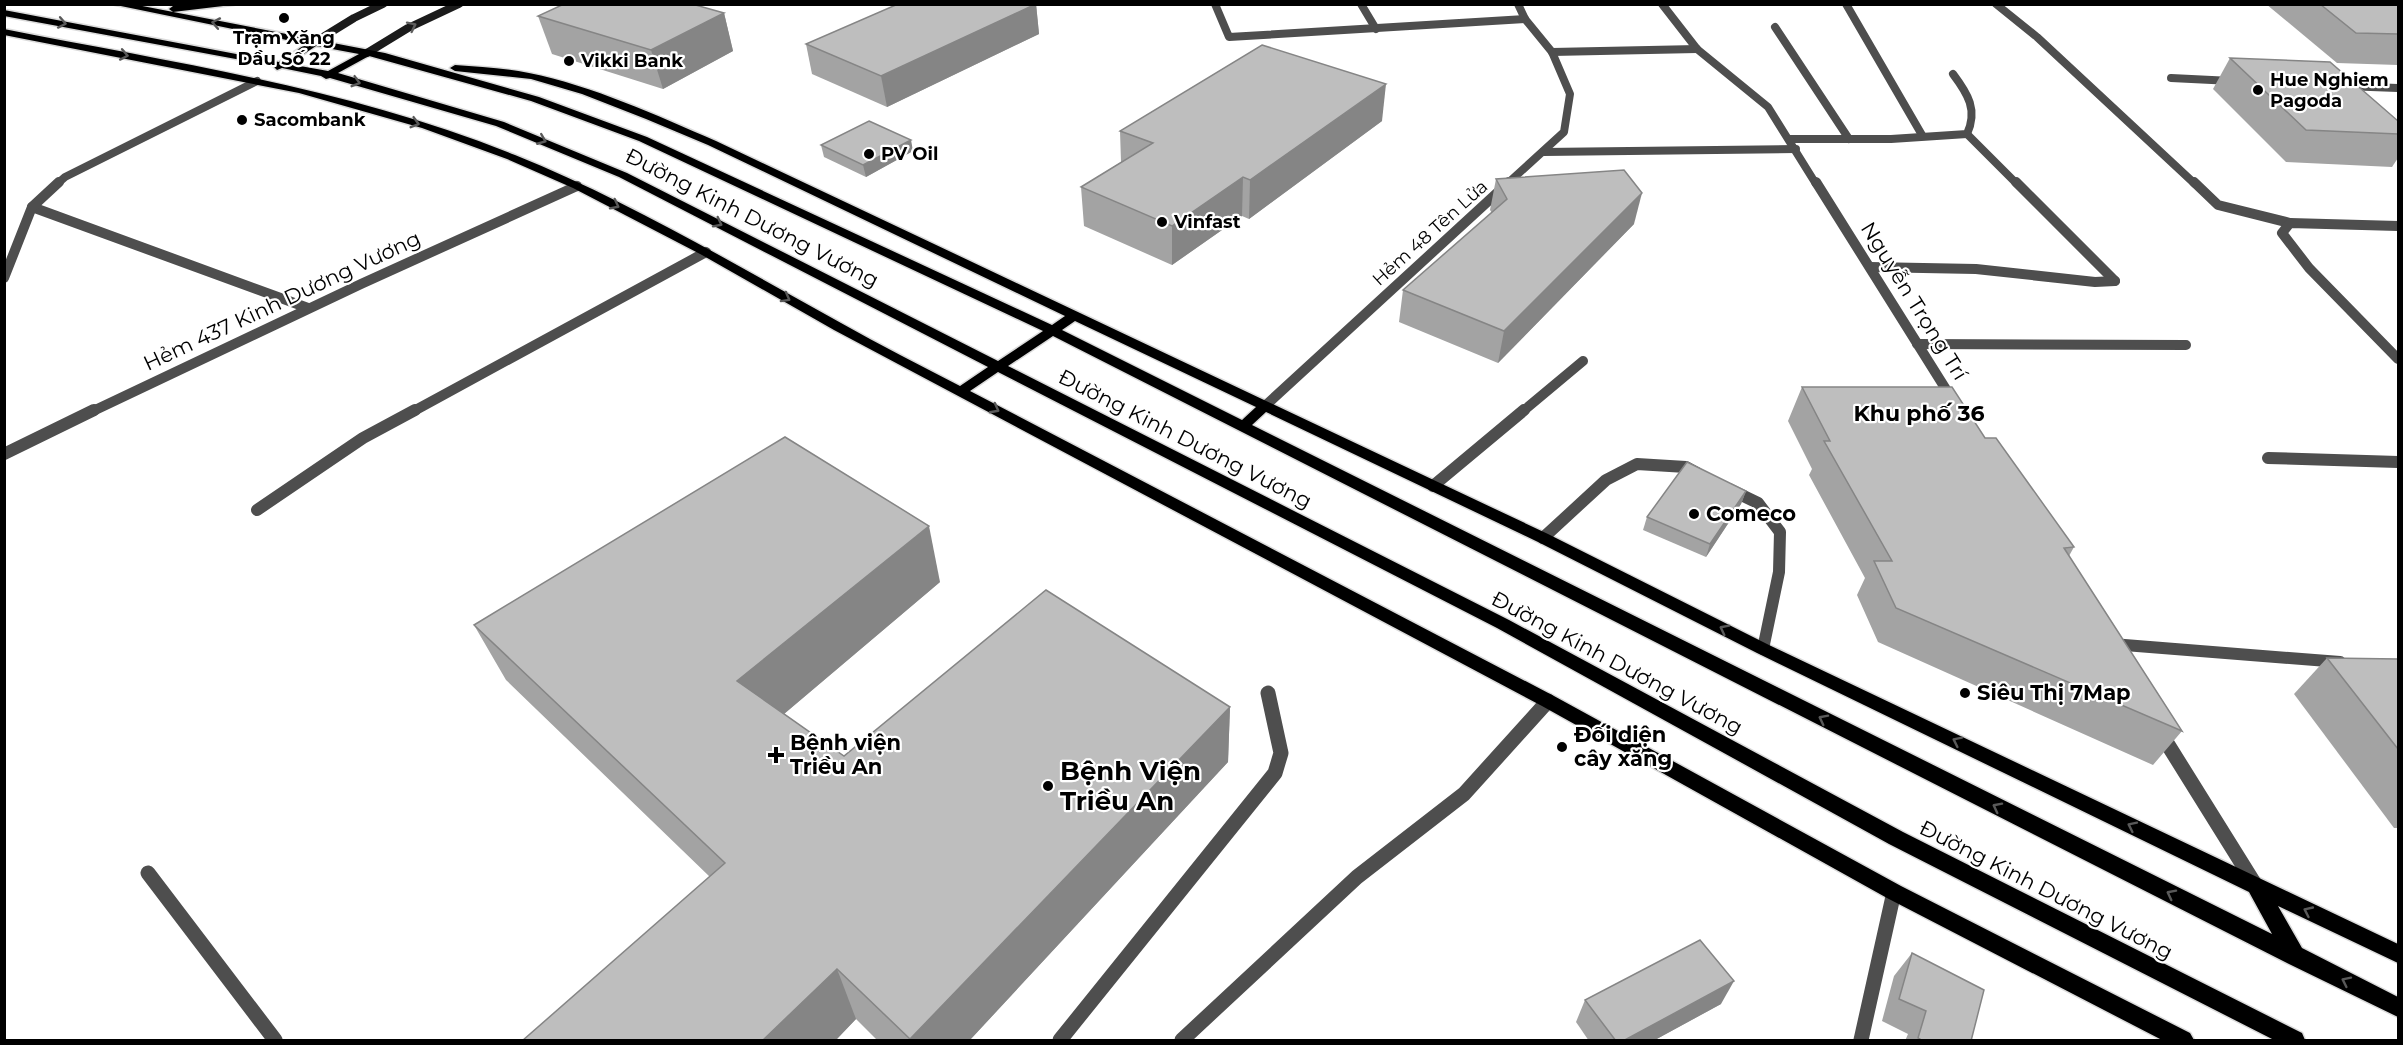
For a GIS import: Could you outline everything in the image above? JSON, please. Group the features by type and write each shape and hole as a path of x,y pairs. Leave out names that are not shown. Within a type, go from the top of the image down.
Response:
{"main road":[{"name":"Đường Kinh Dương Vương","path":"115,4 368,53 535,99 643,139 1052,330 2398,1007"},
{"path":"152,10 236,4"},
{"path":"257,81 354,18 383,4"},
{"path":"300,90 408,28 459,4"},
{"name":"Đường Kinh Dương Vương","path":"4,13 329,74 500,124 613,170 1503,624 1896,838 2295,1041"},
{"path":"4,32 300,90 426,126 510,157 577,186 705,252 838,327 1548,701 2155,1033 2183,1041"},
{"name":"Đường Kinh Dương Vương","path":"416,66 488,71 542,79 640,112 829,197 1543,538 1763,649 2398,954"},
{"path":"961,391 1074,316"},
{"path":"1242,427 1265,406"},
{"path":"2256,886 2296,957"}],"street":[{"path":"1215,4 1229,37 1525,20"},
{"path":"1361,4 1376,29"},
{"name":"Hẻm 48 Tên Lửa","path":"1265,406 1564,132 1570,94 1552,52 1525,20 1518,4"},
{"name":"Nguyễn Trọng Trí","path":"1662,4 1697,49 1768,107 1961,414"},
{"path":"1846,4 1922,135"},
{"path":"1996,4 2037,37 2218,205 2290,223 2398,226"},
{"path":"1775,27 1849,139"},
{"path":"1552,52 1697,49"},
{"path":"1953,74 1971,98 1974,123 1968,134"},
{"path":"2170,78 2239,81"},
{"path":"4,278 32,207 65,177 257,81"},
{"path":"2330,85 2398,88"},
{"path":"1543,152 1792,144 1968,134 2115,281 2095,282 1976,268 1870,267"},
{"name":"Hẻm 437 Kinh Dương Vương","path":"4,454 204,356 577,186"},
{"path":"32,207 308,308"},
{"path":"2290,223 2282,233 2309,268 2398,359"},
{"path":"257,510 363,438 705,252"},
{"path":"1917,344 2186,345"},
{"path":"1433,486 1583,361"},
{"path":"2268,458 2398,462"},
{"path":"1543,538 1606,480 1637,464 1686,467 1758,503 1780,532 1779,572 1763,649"},
{"path":"2105,644 2352,662"},
{"path":"1060,1041 1275,773 1281,753 1268,693"},
{"path":"1182,1041 1357,877 1464,794 1548,701"},
{"path":"2154,724 2256,886"},
{"path":"148,873 275,1041"},
{"path":"1861,1041 1894,892"}],"building":[{"path":"564,4 692,4 724,13 651,50 538,16"},
{"path":"898,4 1036,4 881,76 806,44"},
{"path":"2320,4 2398,4 2398,34 2356,33"},
{"path":"1262,45 1386,84 1250,180 1243,177 1172,226 1081,187 1153,143 1120,131"},
{"path":"2230,58 2330,62 2398,121 2398,134 2306,130"},
{"path":"869,121 911,140 863,165 821,145"},
{"path":"1624,170 1642,193 1504,331 1403,290 1507,199 1496,179"},
{"path":"1802,387 1952,387 1985,438 1996,438 2074,547 2064,548 2182,731 1896,608 1874,561 1892,561 1824,441 1830,441"},
{"name":"Bệnh Viện Triều An","path":"785,437 929,526 737,681 844,756 1046,590 1230,707 910,1039 837,969 762,1041 522,1041 725,863 474,625"},
{"name":"Comeco","path":"1687,462 1746,491 1710,544 1647,517"},
{"path":"2327,658 2398,659 2398,749"},
{"path":"1700,940 1734,981 1623,1041 1616,1041 1585,1000"},
{"path":"1912,953 1984,990 1971,1041 1923,1041 1918,1038 1926,1011 1899,999"}],"place":[{"name":"Trạm Xăng Dầu Số 22","path":"284,18"},
{"name":"Vikki Bank","path":"569,61"},
{"name":"Hue Nghiem Pagoda","path":"2258,90"},
{"name":"Sacombank","path":"242,120"},
{"name":"PV Oil","path":"869,154"},
{"name":"Vinfast","path":"1162,222"},
{"name":"Comeco","path":"1694,514"},
{"name":"Siêu Thị 7Map","path":"1965,693"},
{"name":"Đối diện cây xăng","path":"1562,747"},
{"name":"Bệnh viện Triều An","path":"776,755"},
{"name":"Bệnh Viện Triều An","path":"1048,786"}],"district":[{"name":"Khu phố 36","path":"1919,413"}]}
